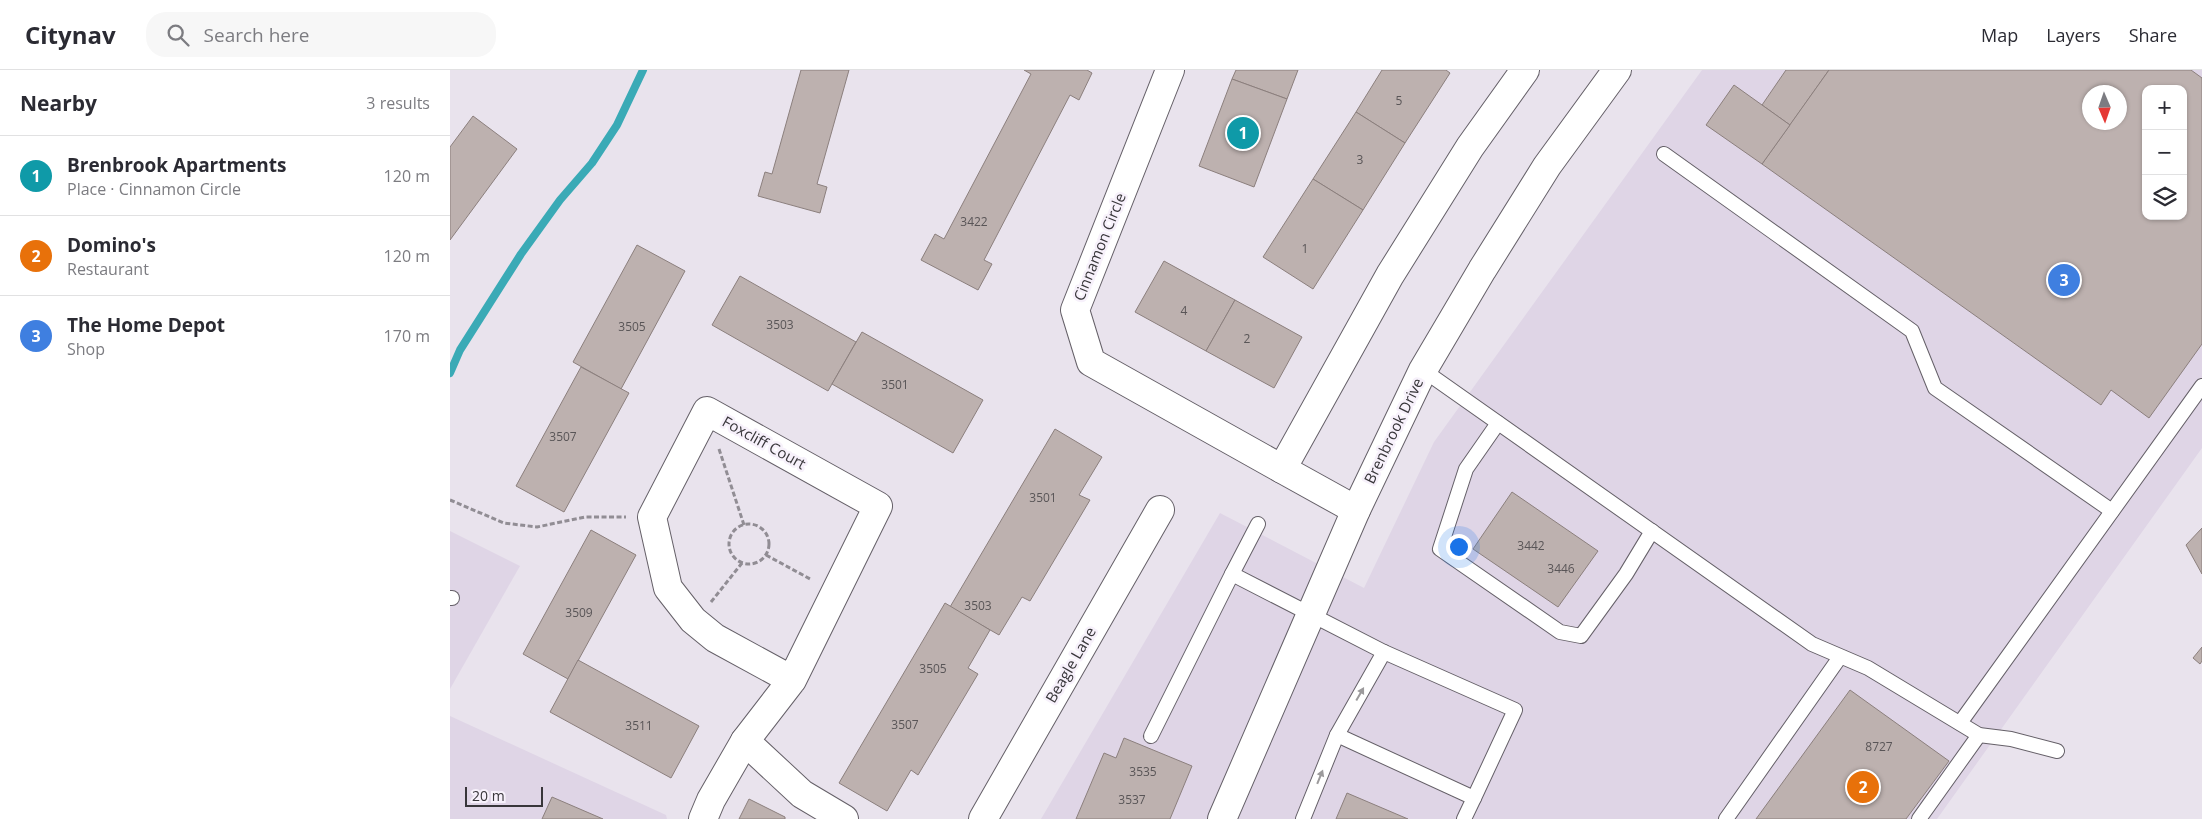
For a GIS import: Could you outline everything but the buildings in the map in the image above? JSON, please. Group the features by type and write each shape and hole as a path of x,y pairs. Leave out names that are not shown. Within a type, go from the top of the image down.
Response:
{"street":[{"name":"Cinnamon Circle","path":"1170,70 1075,310 1090,362 1356,510"},
{"path":"1282,468 1390,275 1470,147 1525,70"},
{"name":"Brenbrook Drive","path":"1222,819 1356,510 1423,370 1482,270 1547,166 1617,70"},
{"name":"Foxcliff Court","path":"652,517 707,411 878,506 792,680 745,741 711,800 703,819"},
{"name":"Beagle Lane","path":"983,819 1160,510"},
{"path":"652,517 668,588 696,622 715,638 792,680"},
{"path":"745,741 802,794 844,819"}],"lane":[{"path":"1664,154 1912,331 1935,388 2112,511"},
{"path":"1423,370 1812,644 1868,668 1979,735 2011,739 2057,751"},
{"path":"1960,723 2202,386"},
{"path":"1498,422 1466,469 1440,548 1456,560 1560,632 1581,636 1626,574 1652,531"},
{"path":"1151,736 1258,524"},
{"path":"1232,574 1384,652 1516,710 1464,819"},
{"path":"1303,819 1337,735 1384,652"},
{"path":"1726,819 1840,657"},
{"path":"1337,735 1474,798"},
{"path":"1919,819 1979,735"}],"path":[{"path":"707,411 744,525"},
{"path":"450,500 504,523 537,526 584,517 652,517"},
{"path":"744,525 758,526 768,535 770,542 766,555 756,563 742,563 733,556 729,544 733,532 744,525"},
{"path":"766,555 836,592"},
{"path":"696,622 742,563"}],"shaded area":[{"path":"1702,70 2202,70 2202,448 1937,819 1041,819 1220,513 1364,588 1434,442"},
{"path":"450,531 520,566 450,689"},
{"path":"450,716 666,815 667,819 450,819"}],"waterway":[{"path":"450,373 460,350 521,254 560,200 592,163 617,125 643,70"}],"place":[{"name":"Brenbrook Apartments","path":"1243,133"},
{"name":"The Home Depot","path":"2064,280"},
{"name":"Domino's","path":"1863,787"}]}
